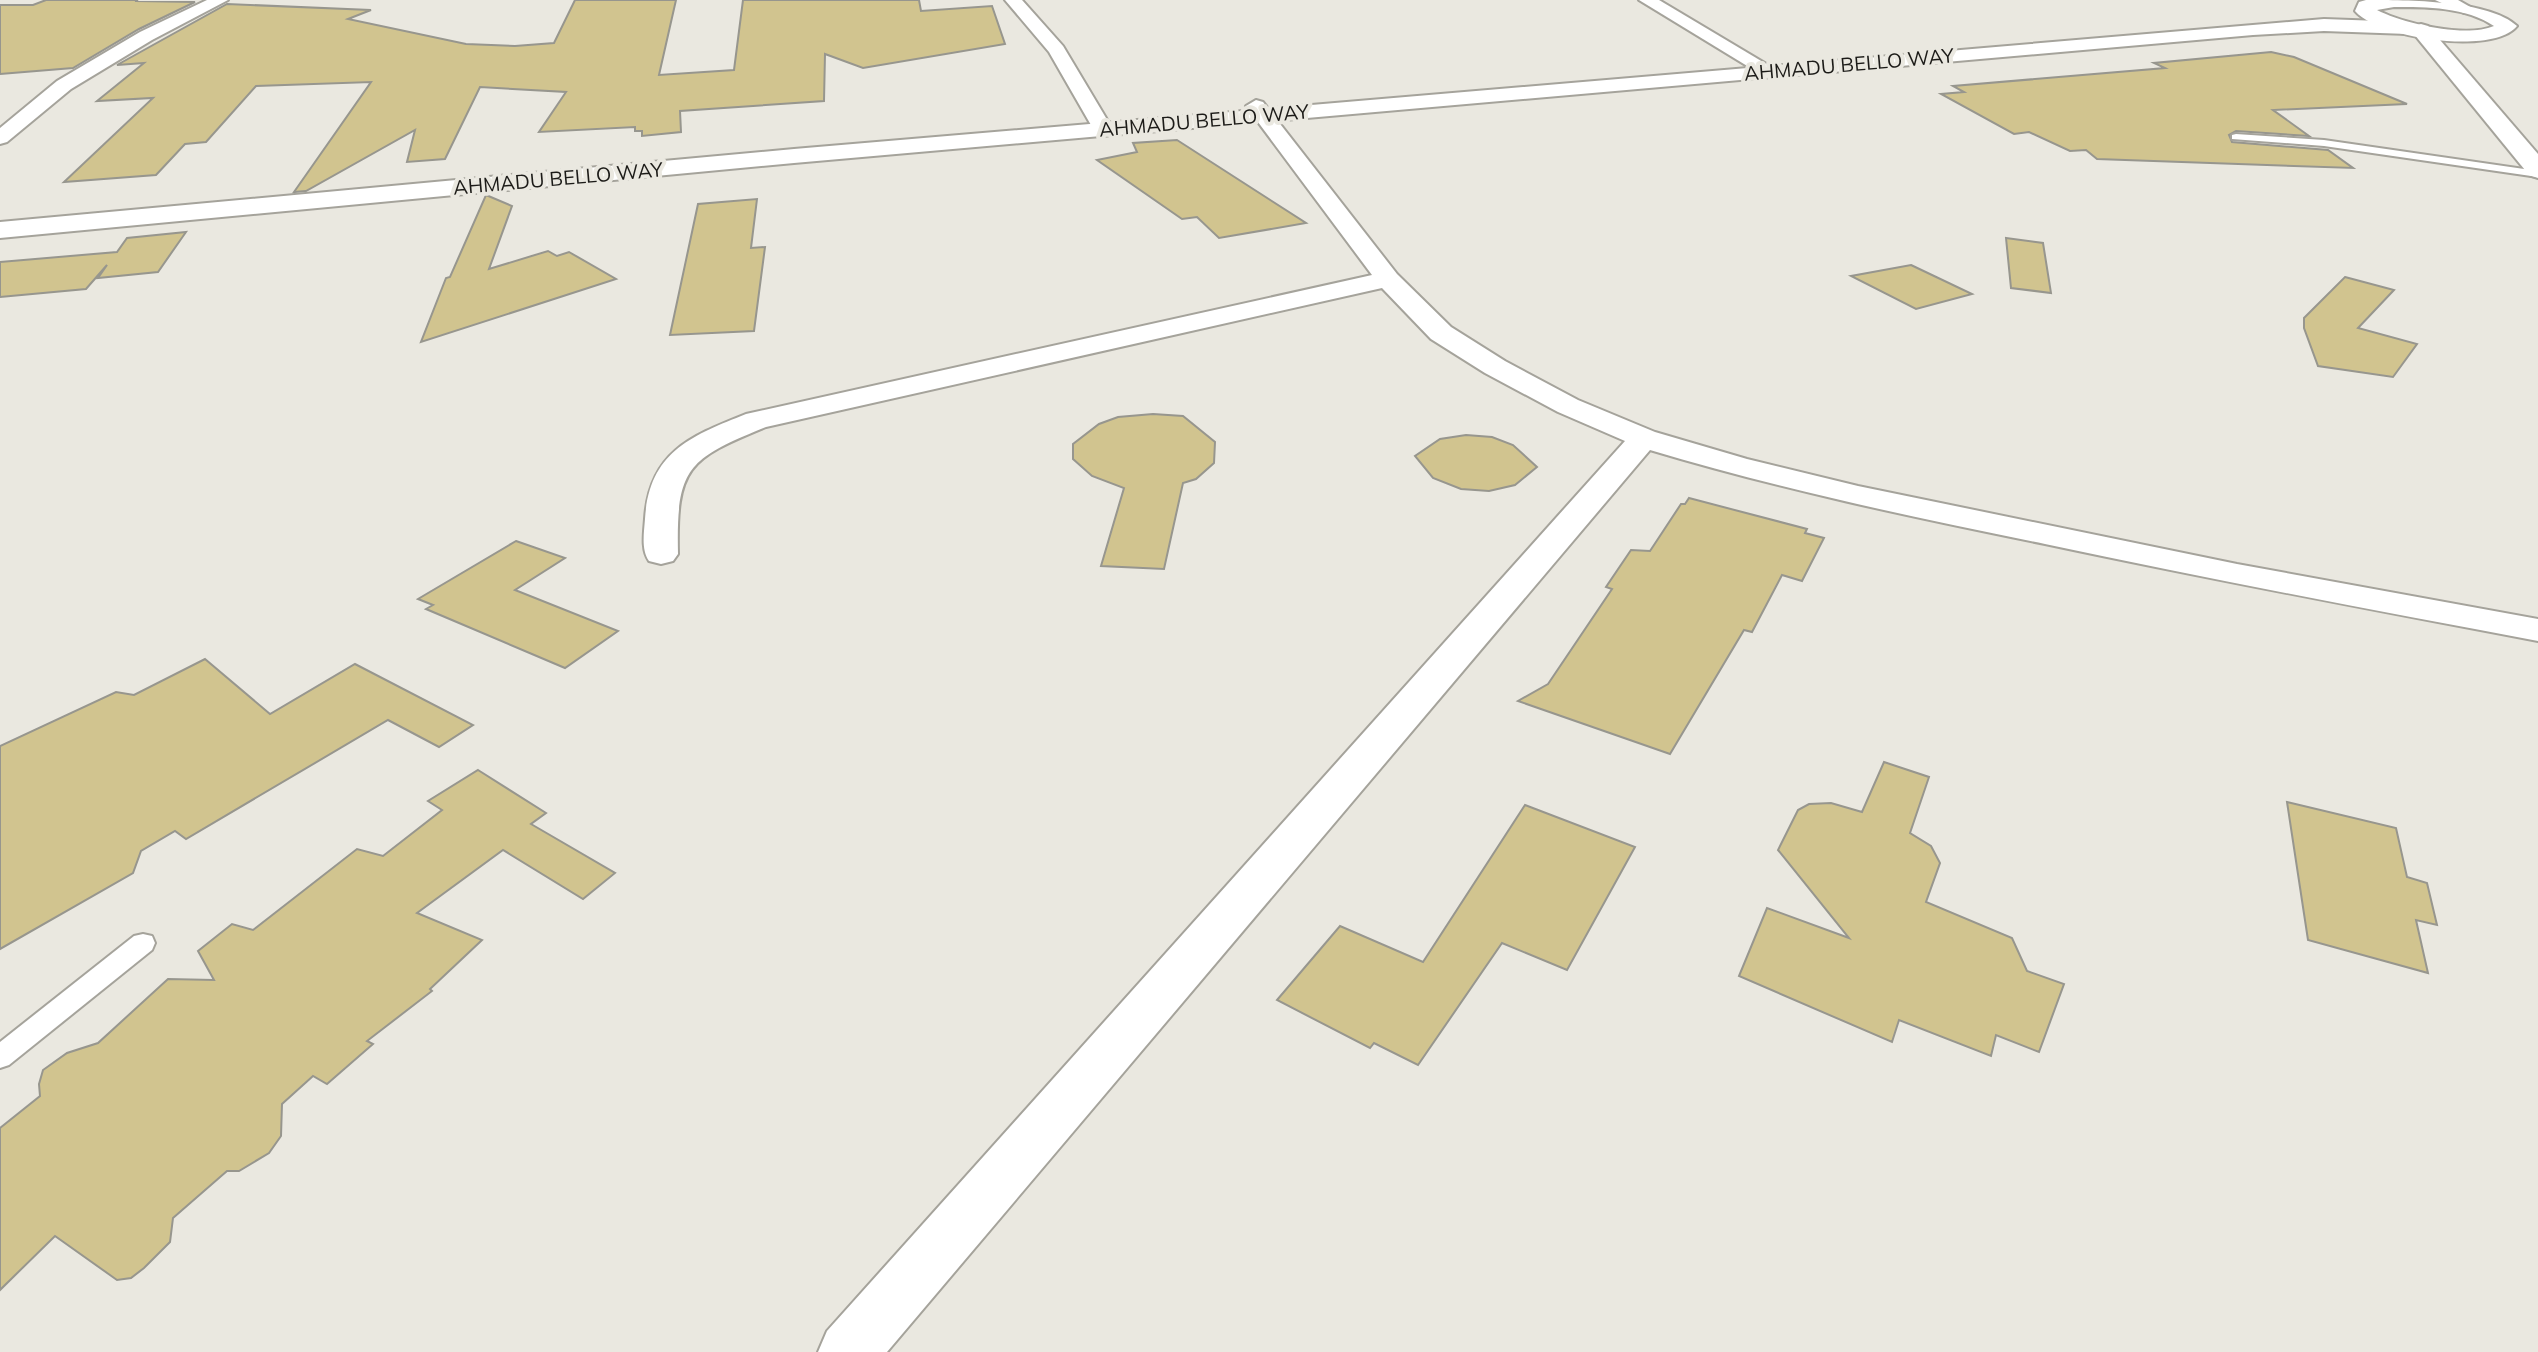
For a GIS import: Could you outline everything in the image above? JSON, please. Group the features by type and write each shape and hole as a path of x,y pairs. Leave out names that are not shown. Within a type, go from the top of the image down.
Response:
{"main road":[{"name":"AHMADU BELLO WAY","path":"1919,54 2396,0 2464,8 2481,28"},
{"path":"2361,6 2372,17 2415,29 2481,28 2528,35"},
{"name":"AHMADU BELLO WAY","path":"0,217 1919,54 2279,27 2415,29"},
{"path":"2481,28 2480,71 2538,136"},
{"path":"2415,29 2538,172"},
{"name":"AHMADU BELLO WAY","path":"0,230 1099,124"}],"street":[{"path":"0,138 64,85 146,36 220,0"},
{"path":"1013,0 1057,50 1099,124"},
{"path":"1647,0 1761,67"},
{"path":"2443,0 2464,8"},
{"path":"1260,110 1388,279 1441,333 1495,367 1568,406 1644,438 1737,466 1858,496 2237,574 2538,630"},
{"path":"661,554 662,505 675,466 713,438 757,420 1388,279"},
{"path":"848,1352 1644,438"}],"lane":[{"path":"2236,137 2324,143 2538,172"},
{"path":"0,1057 143,943"}],"building":[{"path":"46,0 195,2 139,29 73,68 0,74 0,5 33,5"},
{"path":"575,0 676,0 659,75 734,70 743,0 919,0 921,11 992,6 1005,44 863,68 825,54 824,101 680,111 681,132 642,136 642,131 635,131 635,127 539,132 566,92 480,87 445,159 407,162 415,130 306,191 294,192 371,82 256,86 206,142 185,144 156,175 64,182 153,98 97,101 144,63 117,65 227,4 371,10 348,19 466,44 515,46 554,43"},
{"path":"2271,52 2294,57 2407,104 2273,110 2309,136 2236,131 2229,135 2232,142 2328,150 2353,168 2097,159 2086,150 2070,151 2029,132 2014,134 1941,94 1964,92 1953,86 2165,68 2154,63"},
{"path":"1177,140 1306,223 1219,238 1197,217 1182,219 1097,160 1137,152 1133,143"},
{"path":"486,195 512,206 489,269 548,251 557,256 569,252 616,279 421,342 446,278 450,277"},
{"path":"757,199 751,248 765,247 754,331 670,335 698,204"},
{"path":"186,232 158,272 98,278 107,265 86,289 0,297 0,262 117,252 127,238"},
{"path":"2006,238 2043,243 2051,293 2011,288"},
{"path":"1911,265 1972,294 1916,309 1851,276"},
{"path":"2345,277 2394,290 2358,328 2417,344 2393,377 2318,366 2304,328 2304,318"},
{"path":"1153,414 1183,416 1215,442 1214,463 1196,479 1183,483 1164,569 1101,566 1124,488 1092,476 1073,459 1073,444 1099,424 1118,417"},
{"path":"1466,435 1492,437 1513,445 1537,467 1515,485 1489,491 1461,489 1433,478 1415,456 1440,439"},
{"path":"1689,498 1807,529 1805,533 1824,538 1802,581 1782,575 1752,632 1744,630 1670,754 1518,701 1548,684 1612,589 1606,587 1631,550 1650,551 1681,504"},
{"path":"516,541 565,558 515,590 618,631 565,668 426,609 433,605 418,599"},
{"path":"205,659 270,714 355,664 473,725 439,747 388,720 186,839 175,831 141,851 133,873 0,949 0,746 116,692 134,695"},
{"path":"1884,762 1929,777 1910,833 1931,846 1940,863 1926,902 2012,938 2027,971 2064,984 2039,1052 1996,1035 1991,1056 1899,1020 1892,1042 1739,976 1767,908 1849,938 1778,850 1798,810 1809,804 1831,803 1862,812"},
{"path":"478,770 546,813 531,824 615,873 583,899 503,850 417,913 482,940 430,989 432,991 367,1041 373,1044 327,1084 313,1076 282,1104 281,1136 269,1153 239,1171 227,1171 173,1218 170,1242 144,1268 131,1278 117,1280 55,1236 0,1290 0,1128 40,1096 43,1070 67,1053 98,1043 168,979 214,980 198,951 232,924 253,930 357,849 383,856 442,810 428,801"},
{"path":"2287,802 2396,828 2407,877 2427,883 2437,925 2416,920 2428,973 2308,940"},
{"path":"1525,805 1635,847 1567,970 1502,943 1418,1065 1374,1043 1370,1048 1277,1000 1340,926 1423,962"}]}
